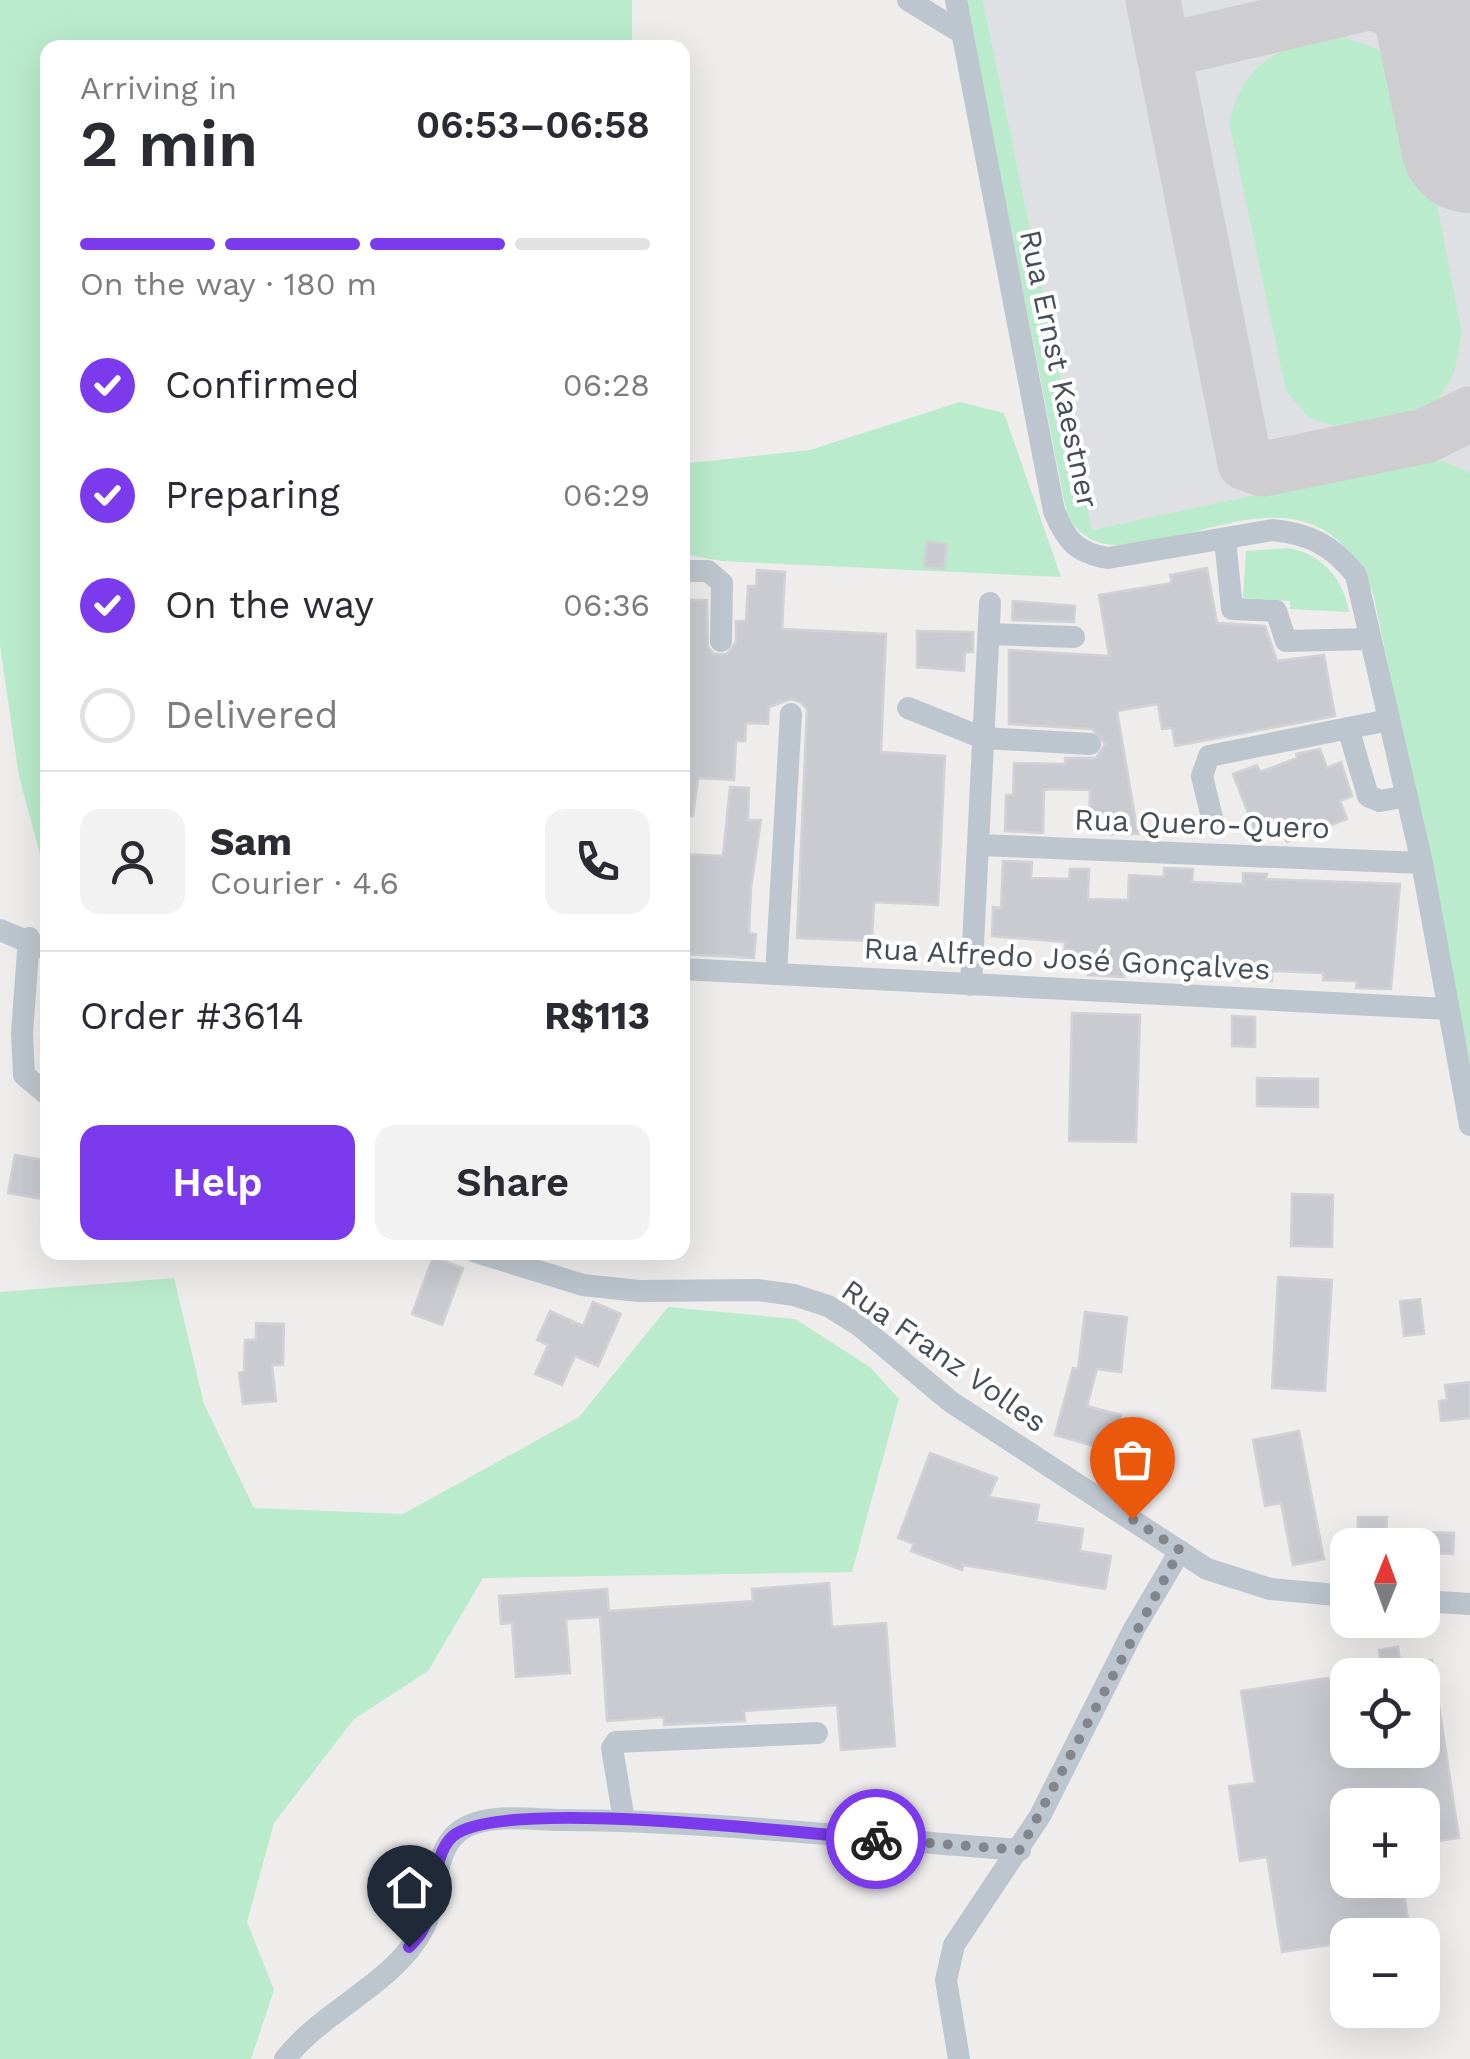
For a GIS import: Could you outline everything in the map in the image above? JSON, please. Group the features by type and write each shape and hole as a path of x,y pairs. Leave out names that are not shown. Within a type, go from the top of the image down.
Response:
{"street":[{"path":"908,0 962,33"},
{"name":"Rua Ernst Kaestner","path":"956,0 1061,528 1070,544 1088,555 1108,558 1272,530 1297,532 1338,553 1356,576 1422,863 1470,1125"},
{"path":"1225,539 1232,608 1276,612 1286,642 1370,638"},
{"path":"690,571 708,571 722,583 721,641"},
{"path":"972,985 990,603"},
{"path":"989,634 1074,637"},
{"path":"908,708 983,738 1090,744"},
{"path":"776,974 791,714"},
{"path":"1212,822 1202,776 1209,756 1389,720"},
{"path":"1348,728 1368,796 1375,801 1407,796"},
{"name":"Rua Quero-Quero","path":"979,845 1422,863"},
{"path":"0,930 38,944 22,1033 24,1075 40,1088"},
{"name":"Rua Alfredo José Gonçalves","path":"690,969 1448,1009"},
{"name":"Rua Franz Volles","path":"502,1260 583,1285 639,1291 757,1290 794,1295 828,1306 860,1326 952,1402 1232,1580 1270,1589 1330,1594"},
{"path":"959,2059 946,1980 954,1946 1020,1850 1180,1550"},
{"path":"1440,1602 1470,1604"},
{"path":"624,1820 612,1748 616,1742 818,1733"},
{"path":"285,2059 332,2011 380,1976 425,1928 449,1840 467,1826 501,1820 624,1820 1020,1850"}],"shaded area":[{"path":"983,0 1470,0 1470,1062 1361,534 1289,491 1092,530"}],"green space":[{"path":"0,0 632,0 632,40 40,40 40,855 19,776 0,645"},
{"path":"966,0 983,0 1092,530 1423,459 1445,462 1470,473 1470,1062 1374,596 1343,545 1305,522 1261,518 1129,545 1094,540 1067,515"},
{"path":"1343,37 1391,54 1418,106 1462,333 1454,373 1437,402 1406,416 1345,429 1309,418 1286,391 1229,122 1245,82 1269,58 1301,45"},
{"path":"960,402 1004,413 1061,577 722,561 690,555 690,463 810,450"},
{"path":"1289,548 1312,556 1330,570 1342,589 1349,612 1290,609 1290,601 1243,598 1246,551"},
{"path":"174,1278 204,1404 254,1508 403,1514 579,1417 668,1307 795,1319 870,1367 899,1399 852,1572 483,1578 428,1671 354,1719 274,1823 247,1922 274,1990 251,2059 0,2059 0,1292"}],"building":[{"path":"927,541 947,544 944,569 924,567"},
{"path":"1207,568 1217,623 1265,626 1277,661 1324,655 1335,716 1175,746 1172,728 1162,729 1158,704 1117,711 1138,834 1099,834 1099,827 1089,827 1090,790 1051,789 1044,790 1043,833 1005,831 1006,795 1013,795 1014,763 1065,764 1065,758 1096,758 1105,744 1092,729 1009,724 1009,650 1109,656 1099,595 1172,583 1170,575"},
{"path":"757,570 785,572 782,629 886,634 881,752 945,756 938,905 874,902 872,941 797,938 807,709 800,702 791,699 769,707 768,724 746,723 745,741 736,741 734,780 698,778 690,816 690,600 707,600 708,647 714,654 727,654 736,642 736,621 746,621 748,586 756,586"},
{"path":"1013,601 1075,606 1074,622 1012,620"},
{"path":"917,631 973,632 973,652 965,652 964,671 917,667"},
{"path":"1320,749 1327,768 1341,762 1352,796 1340,801 1347,819 1287,842 1275,821 1254,829 1233,774 1257,765 1260,772 1297,758 1296,754"},
{"path":"730,787 749,788 748,820 761,820 751,888 749,933 756,934 754,958 690,954 690,854 723,856"},
{"path":"1003,861 1032,862 1031,878 1069,879 1070,869 1089,869 1088,899 1128,900 1129,875 1164,877 1164,868 1193,869 1192,882 1243,884 1243,873 1267,874 1266,879 1400,884 1391,989 1356,988 1357,981 1323,980 1323,973 1272,971 1272,981 1239,980 1239,967 1174,963 1174,959 1124,957 1124,977 1088,975 1088,960 1064,959 1065,942 992,936 993,907 1001,908"},
{"path":"1072,1013 1140,1015 1136,1142 1069,1141"},
{"path":"1232,1016 1255,1017 1255,1047 1232,1046"},
{"path":"1257,1078 1318,1079 1318,1107 1257,1106"},
{"path":"15,1155 40,1160 40,1199 8,1193"},
{"path":"1292,1194 1333,1195 1332,1247 1291,1246"},
{"path":"432,1260 463,1268 442,1325 412,1314"},
{"path":"1278,1277 1332,1280 1325,1391 1272,1388"},
{"path":"1420,1299 1424,1334 1404,1336 1400,1301"},
{"path":"593,1302 621,1314 598,1366 575,1356 562,1385 535,1374 548,1345 537,1340 550,1311 583,1326"},
{"path":"1085,1312 1127,1317 1121,1372 1097,1369 1087,1406 1121,1415 1111,1451 1055,1435 1073,1368 1078,1369"},
{"path":"256,1323 284,1324 283,1365 272,1365 276,1401 243,1404 239,1373 244,1372 245,1340 256,1340"},
{"path":"1470,1382 1470,1418 1441,1421 1439,1401 1447,1400 1445,1385"},
{"path":"1299,1431 1324,1559 1293,1565 1281,1503 1265,1506 1253,1440"},
{"path":"930,1453 997,1478 989,1497 1039,1505 1036,1522 1083,1529 1080,1551 1111,1556 1105,1589 963,1565 962,1570 911,1551 914,1544 898,1538"},
{"path":"1358,1517 1387,1517 1387,1528 1358,1528"},
{"path":"1440,1533 1454,1533 1453,1554 1440,1554"},
{"path":"829,1583 832,1627 886,1623 895,1746 841,1750 837,1705 744,1711 745,1721 664,1725 664,1717 607,1721 600,1617 566,1619 570,1673 516,1677 512,1623 501,1624 499,1596 607,1589 609,1611 753,1601 752,1589"},
{"path":"1398,1647 1400,1658 1380,1658 1379,1650"},
{"path":"1330,1678 1330,1768 1440,1768 1440,1713 1459,1838 1440,1841 1440,1788 1330,1788 1330,1898 1405,1898 1408,1918 1330,1918 1330,1945 1282,1952 1267,1857 1240,1861 1229,1786 1255,1783 1241,1691"}],"taxiway":[{"path":"1153,0 1245,463 1263,469 1425,436 1470,414"},
{"path":"1163,51 1381,0"},
{"path":"1377,3 1424,29 1455,72"}],"runway":[{"path":"1440,0 1470,144"}],"way so far":[{"path":"876,1839 1020,1850 1134,1629 1180,1550 1132,1519"}],"route":[{"path":"409,1947 425,1928 449,1840 467,1826 501,1820 624,1820 876,1839"}]}
